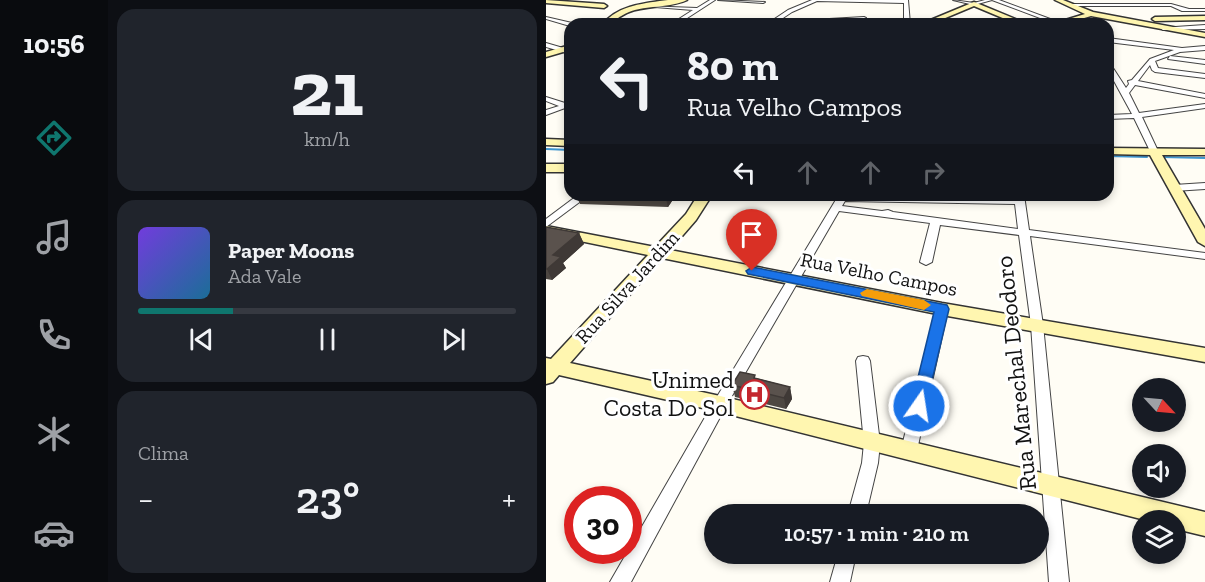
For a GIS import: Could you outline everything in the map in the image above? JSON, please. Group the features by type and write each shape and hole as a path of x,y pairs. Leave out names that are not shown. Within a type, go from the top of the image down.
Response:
{"street":[{"path":"595,18 593,17 610,0"},
{"path":"660,0 670,2"},
{"path":"615,18 625,11 644,6 684,0"},
{"path":"684,18 713,0"},
{"path":"720,0 763,2"},
{"path":"780,18 815,0 906,1 907,18"},
{"path":"824,18 831,0"},
{"path":"955,0 974,4 1008,18"},
{"path":"940,18 974,4 992,0 1012,5 1043,18"},
{"path":"1059,0 1088,13 1111,18"},
{"path":"865,18 869,1"},
{"path":"548,2 604,6"},
{"path":"1072,4 1171,5 1189,10"},
{"path":"644,6 698,9"},
{"path":"1074,18 1088,13 1205,10"},
{"path":"546,18 564,22"},
{"path":"1116,19 1205,18"},
{"path":"1116,19 1205,35"},
{"path":"1163,28 1205,27"},
{"path":"1114,41 1187,50"},
{"path":"546,45 564,51"},
{"path":"1126,93 1152,60 1187,50 1205,48"},
{"path":"546,54 564,49"},
{"path":"1161,57 1205,62"},
{"path":"1152,60 1154,68 1158,70 1205,76"},
{"path":"1114,74 1205,242"},
{"path":"1118,80 1205,96"},
{"path":"546,99 564,105"},
{"path":"1114,117 1136,116 1205,106"},
{"path":"546,113 564,107"},
{"path":"1194,108 1205,118"},
{"path":"546,142 564,143"},
{"path":"1114,151 1205,152"},
{"path":"546,168 564,168"},
{"path":"1174,188 1205,186"},
{"path":"546,224 576,201"},
{"name":"Rua Silva Jardim","path":"549,370 691,217 701,201"},
{"path":"839,203 896,205 967,201"},
{"name":"Rua Marechal Deodoro","path":"1020,201 1037,325 1059,582"},
{"path":"839,203 882,214 1205,256"},
{"path":"620,582 720,404 839,203"},
{"path":"882,214 896,205"},
{"path":"896,205 914,217"},
{"path":"926,262 936,220"},
{"name":"Rua Velho Campos","path":"546,230 942,309 1205,355"},
{"path":"909,450 942,309"},
{"path":"860,504 870,463 872,443 863,361"},
{"path":"549,370 720,404 1205,524"},
{"path":"840,582 844,564"}],"building":[{"path":"546,227 579,233 553,255 561,257 547,269 546,269"},
{"path":"740,372 790,387 784,398 732,385"}],"waterway":[{"path":"546,149 564,150"},
{"path":"1114,156 1147,157"},
{"path":"1162,157 1205,158"}],"slow traffic":[{"path":"867,293 924,305"}],"place":[{"name":"Unimed Costa Do Sol","path":"755,394"}],"route":[{"path":"752,271 942,309 919,406"}]}
